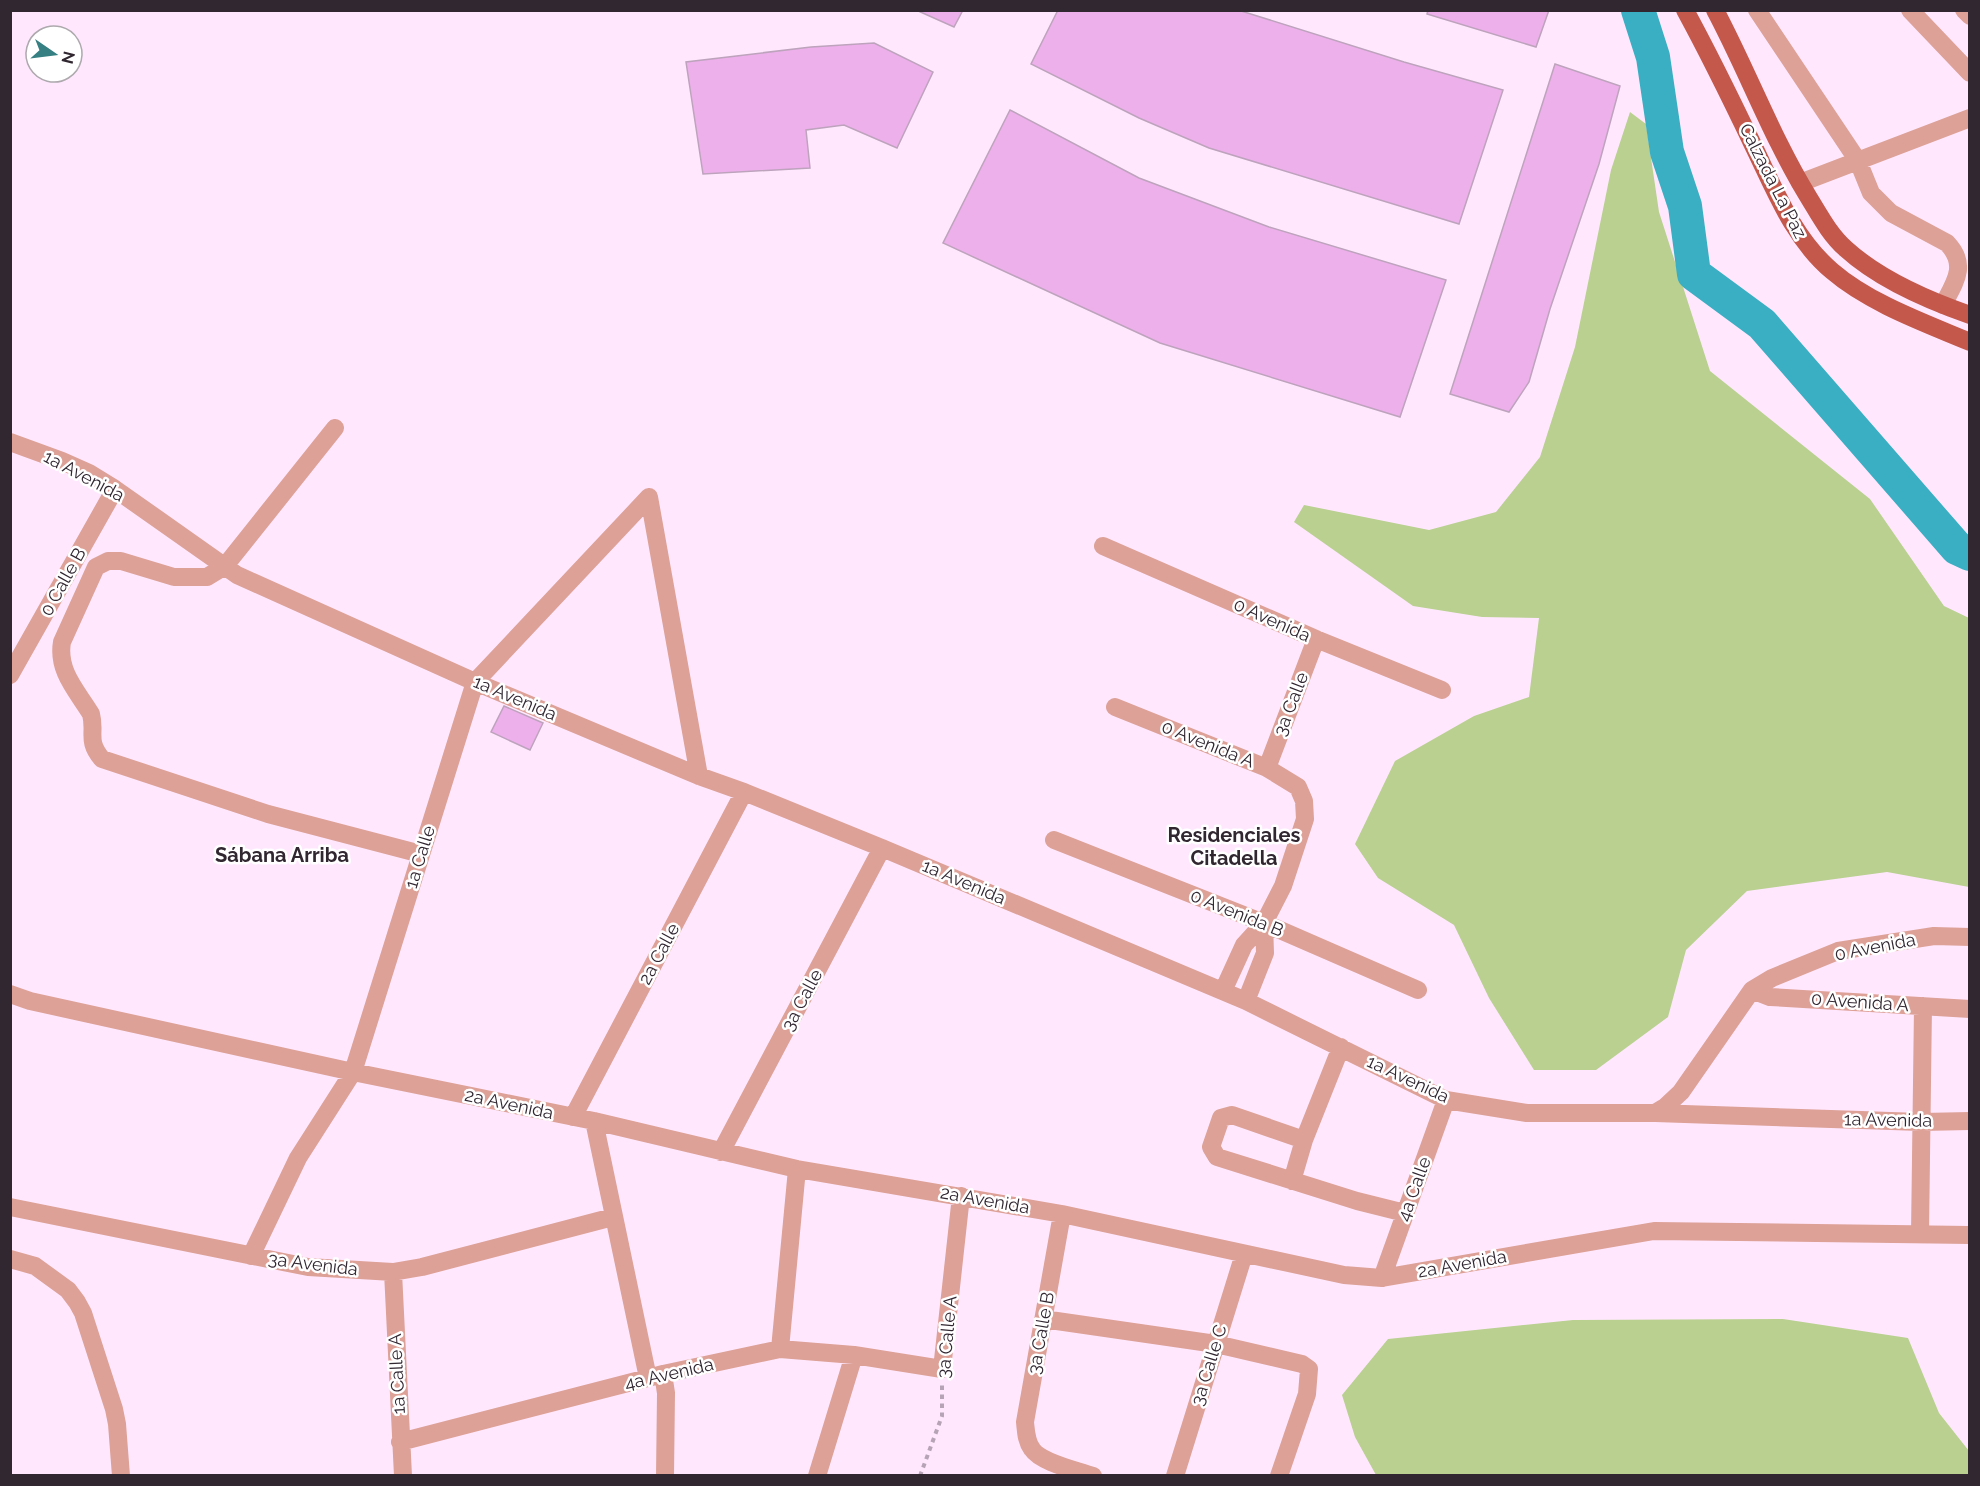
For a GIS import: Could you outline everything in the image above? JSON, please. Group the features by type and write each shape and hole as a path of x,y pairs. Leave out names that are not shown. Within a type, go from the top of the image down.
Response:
{"main road":[{"name":"Calzada La Paz","path":"1685,10 1718,72 1785,211 1802,240 1834,272 1851,285 1970,342"},
{"name":"Calzada La Paz","path":"1715,10 1800,183 1823,221 1845,249 1880,274 1943,305 1970,315"}],"street":[{"path":"1757,10 1858,160 1871,193 1891,213 1947,243 1953,249 1959,265 1954,283 1943,305"},
{"path":"1910,10 1970,73"},
{"path":"1964,10 1970,16"},
{"path":"1800,183 1970,118"},
{"path":"334,428 225,566 207,577 174,577 121,561 108,561 96,567 62,642 61,666 91,714 94,750 102,759 268,814 421,854"},
{"name":"1a Avenida","path":"10,442 62,460 115,489 237,575 475,682 1246,1000 1446,1100 1527,1113 1655,1113 1921,1122 1970,1121"},
{"name":"0 Calle B","path":"10,675 115,489"},
{"name":"1a Calle","path":"251,1256 298,1158 353,1072 475,682 648,497 699,776"},
{"name":"0 Avenida","path":"1103,546 1316,639 1442,690"},
{"name":"3a Calle","path":"1267,768 1316,639"},
{"name":"0 Avenida A","path":"1115,707 1267,768 1298,787 1304,801 1305,819 1284,886 1264,924"},
{"name":"2a Calle","path":"573,1117 744,792"},
{"name":"0 Avenida B","path":"1054,840 1264,924 1418,990"},
{"name":"3a Calle","path":"721,1152 882,848"},
{"path":"1223,991 1244,945 1264,924"},
{"path":"1246,1000 1265,953 1264,924"},
{"name":"0 Avenida","path":"1752,990 1772,978 1838,951 1934,936 1970,937"},
{"path":"1655,1113 1681,1092 1752,990"},
{"name":"0 Avenida A","path":"1752,990 1770,997 1970,1009"},
{"name":"2a Avenida","path":"10,994 30,1001 353,1072 573,1117 797,1169 1062,1214 1344,1275 1382,1278 1654,1231 1970,1235"},
{"path":"1920,1234 1923,1006"},
{"path":"1292,1181 1304,1140 1341,1047"},
{"name":"4a Calle","path":"1382,1278 1446,1100"},
{"path":"1304,1140 1232,1114 1221,1118 1211,1147 1217,1157 1357,1201 1405,1213"},
{"path":"594,1122 613,1217 656,1376 666,1393 665,1476"},
{"path":"780,1349 797,1169"},
{"name":"3a Calle A","path":"942,1369 961,1196"},
{"name":"3a Avenida","path":"10,1207 308,1267 393,1272 422,1267 613,1217"},
{"name":"3a Calle B","path":"1062,1214 1025,1422 1027,1439 1033,1451 1045,1460 1093,1476"},
{"name":"3a Calle C","path":"1174,1476 1244,1254"},
{"path":"10,1259 35,1266 53,1278 68,1290 83,1313 114,1409 121,1476"},
{"name":"1a Calle A","path":"393,1272 402,1476"},
{"path":"1043,1319 1216,1344 1302,1364 1309,1369 1306,1394 1279,1476"},
{"name":"4a Avenida","path":"400,1442 656,1376 780,1349 854,1355 942,1369"},
{"path":"817,1476 854,1355"}],"path":[{"name":"3a Calle A","path":"920,1476 942,1416 942,1369"}],"green space":[{"path":"1630,112 1646,124 1659,212 1710,371 1870,499 1944,606 1969,618 1969,887 1887,872 1747,891 1686,950 1668,1017 1596,1070 1534,1070 1489,998 1454,925 1378,878 1355,844 1395,761 1474,716 1529,697 1539,618 1482,617 1413,606 1294,522 1304,505 1429,530 1496,512 1540,457 1575,347 1611,170"},
{"path":"1783,1319 1908,1338 1939,1413 1969,1451 1969,1475 1376,1475 1355,1437 1342,1395 1388,1339 1573,1320"}],"building":[{"path":"916,10 963,10 954,27"},
{"path":"1058,10 1238,10 1404,62 1503,90 1459,224 1209,148 1139,118 1031,64"},
{"path":"1428,10 1549,10 1536,47 1427,14"},
{"path":"874,43 933,72 897,148 844,125 806,130 810,168 703,174 686,62 811,47"},
{"path":"1555,64 1620,86 1599,164 1550,309 1529,382 1509,412 1450,394"},
{"path":"1010,110 1139,178 1269,227 1446,280 1400,417 1160,343 943,243"},
{"path":"504,706 543,723 530,750 491,732"}],"waterway":[{"path":"1638,10 1653,57 1667,152 1685,206 1694,274 1762,324 1957,548 1970,554"}],"district":[{"name":"Residenciales Citadella","path":"1234,846"},
{"name":"Sábana Arriba","path":"282,855"}]}
